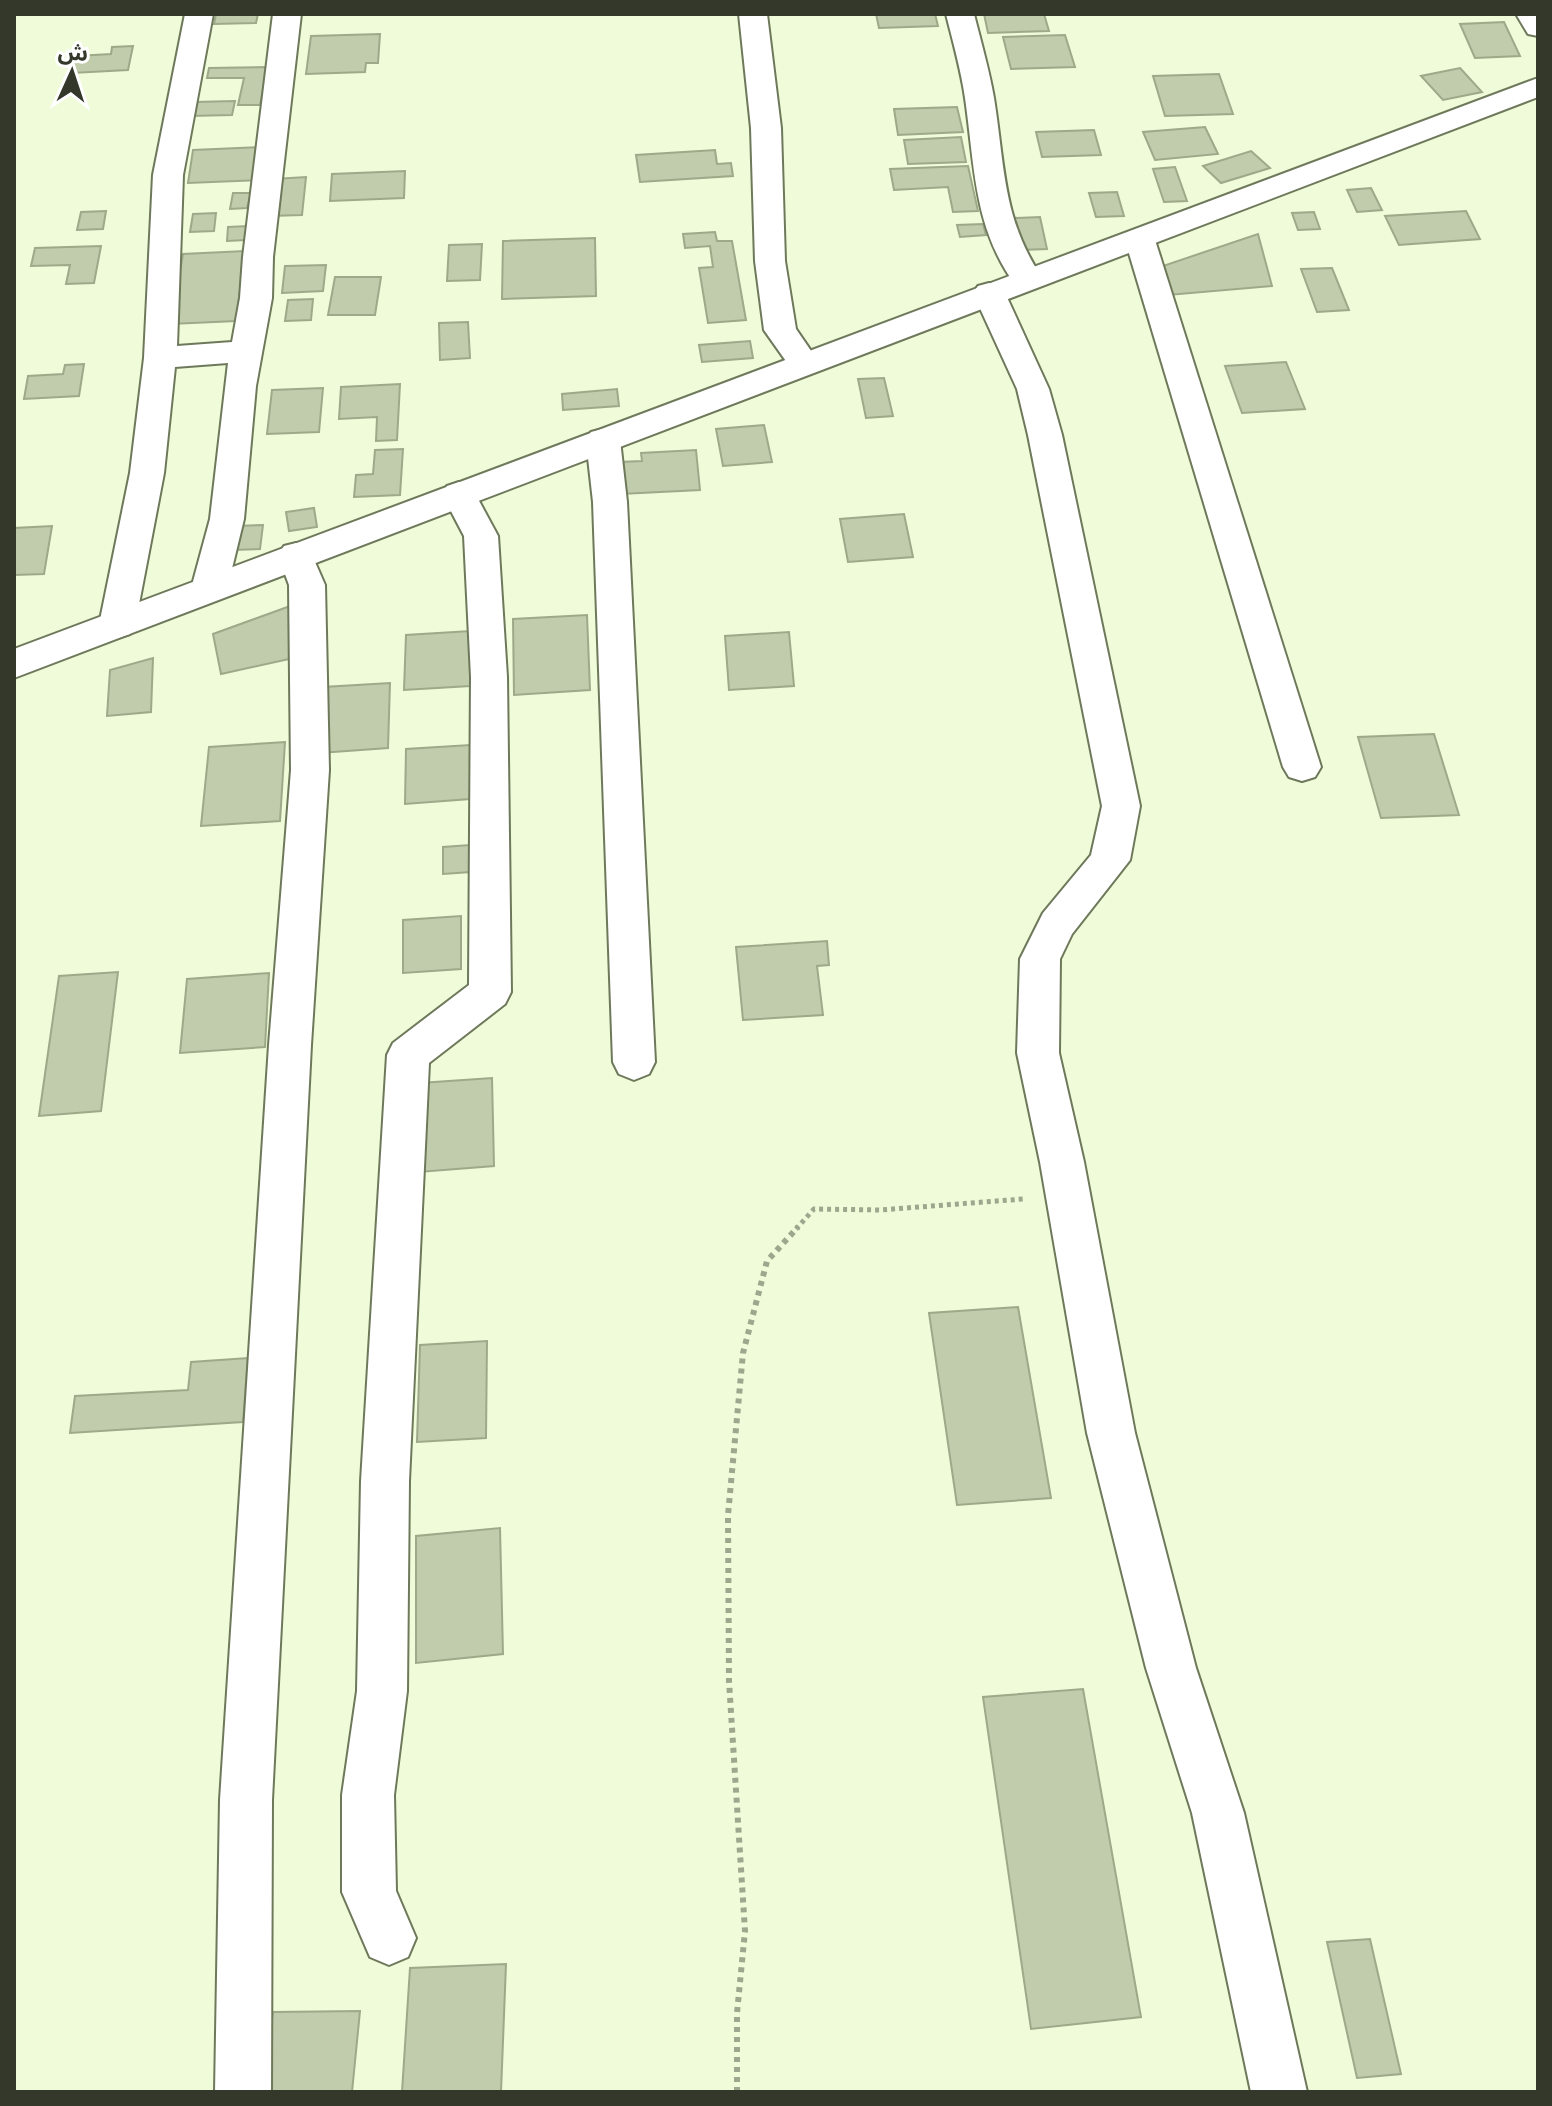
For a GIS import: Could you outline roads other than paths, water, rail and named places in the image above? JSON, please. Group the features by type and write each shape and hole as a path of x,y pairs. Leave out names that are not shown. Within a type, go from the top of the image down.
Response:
{"street":[{"path":"117,625 147,473 160,358 168,175 199,14"},
{"path":"209,589 227,519 240,386 247,351 287,14"},
{"path":"753,14 766,128 770,261 780,330 804,364"},
{"path":"960,14 982,111 983,138 997,214 1015,266 1008,286 1045,435 1121,806 1110,860 1057,924 1040,959 1038,1053 1111,1433 1171,1668 1218,1813 1279,2092"},
{"path":"1530,14 1538,28"},
{"path":"14,664 1008,286 1140,240 1409,133 1538,87"},
{"path":"1140,240 1302,767"},
{"path":"160,358 247,351"},
{"path":"603,440 610,502 634,1062"},
{"path":"389,1938 369,1892 368,1795 382,1691 385,1481 408,1055 490,992 489,677 481,536 459,494"},
{"path":"243,2092 246,1800 290,1045 310,770 307,585 296,555"}]}
